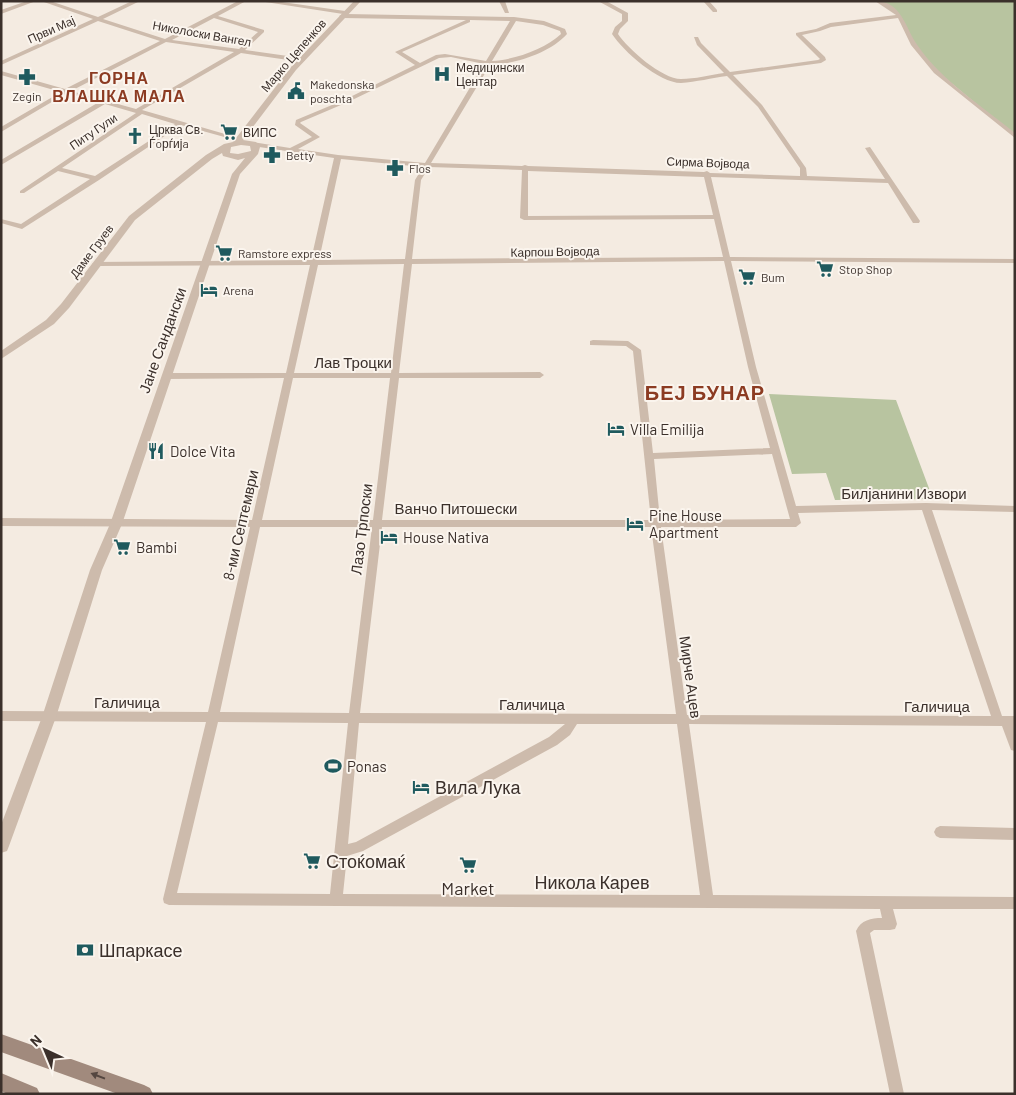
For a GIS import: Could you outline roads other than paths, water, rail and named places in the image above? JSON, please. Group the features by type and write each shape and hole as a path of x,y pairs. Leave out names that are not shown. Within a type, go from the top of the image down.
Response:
{"main road":[{"path":"1,1043 144,1094"},
{"path":"1,1082 31,1094"}],"street":[{"path":"1,12 33,1"},
{"name":"Николоски Вангел","path":"44,1 163,40 302,60"},
{"name":"Први Мај","path":"1,63 137,1"},
{"path":"1,130 68,90 163,40 243,1"},
{"path":"203,163 214,159 290,151 317,137 297,124 298,121 346,101 438,56 448,54 488,63 508,61 553,42 564,34 563,30 544,23 514,20 343,15 262,1"},
{"name":"Марко Цепенков","path":"237,142 258,113 302,60 358,1"},
{"path":"502,1 507,12"},
{"path":"601,1 625,13 625,21 617,28 615,34 619,43 664,75 679,81 819,62 823,60 822,57 798,34 818,30 830,25 900,16"},
{"path":"706,1 715,11"},
{"path":"878,1 900,16 914,45 926,62 1015,136"},
{"path":"139,111 240,51 262,31 213,16"},
{"path":"420,65 398,52 473,19"},
{"name":"Лазо Трпоски","path":"336,900 376,523 418,180 427,164 434,158 514,20"},
{"path":"696,38 699,44 760,106 803,168 804,177"},
{"name":"Питу Гули","path":"1,73 68,90 215,135"},
{"path":"1,164 105,101"},
{"name":"Питу Гули","path":"22,192 58,169 139,111"},
{"path":"1,221 22,227 179,124"},
{"path":"225,136 246,129 256,150 252,154"},
{"path":"215,135 225,136 237,142 290,151"},
{"path":"215,135 223,139 227,146 224,152 233,157 239,168"},
{"name":"Даме Груев","path":"1,356 50,322 65,306 132,218 203,163 227,146 237,142"},
{"path":"868,148 916,220"},
{"name":"Сирма Војвода","path":"290,151 427,164 891,181"},
{"name":"Јане Сандански","path":"1,846 49,717 96,570 116,524 239,168 252,154"},
{"name":"8-ми Септември","path":"169,899 213,717 235,609 338,157"},
{"path":"525,167 524,218 716,216"},
{"name":"Питу Гули","path":"58,169 97,179"},
{"path":"707,174 716,216 729,260 752,366 793,510"},
{"name":"Карпош Војвода","path":"96,264 729,260 1015,261"},
{"name":"Мирче Ацев","path":"593,343 628,344 637,350 656,524 708,901"},
{"name":"Лав Троцки","path":"166,376 540,375"},
{"path":"648,456 776,451"},
{"path":"926,506 1015,746"},
{"name":"Билјанини Извори","path":"793,510 926,506 1015,509"},
{"name":"Ванчо Питошески","path":"116,524 256,522 656,524 796,522 793,510"},
{"path":"1,522 116,524"},
{"path":"1,716 49,717"},
{"name":"Галичица","path":"49,717 1006,721"},
{"path":"341,852 359,847 553,741 566,731 574,719"},
{"path":"940,832 1015,834"},
{"name":"Никола Карев","path":"169,899 1015,904"},
{"path":"884,904 890,924 871,924 864,930 897,1094"}],"place":[{"name":"Медицински Центар","path":"442,74"},
{"name":"Zegin","path":"27,77"},
{"name":"Makedonska poschta","path":"296,91"},
{"name":"ВИПС","path":"229,132"},
{"name":"Црква Св. Ѓoрѓијa","path":"135,136"},
{"name":"Betty","path":"272,155"},
{"name":"Flos","path":"395,168"},
{"name":"Ramstore express","path":"224,253"},
{"name":"Stop Shop","path":"825,269"},
{"name":"Bum","path":"747,277"},
{"name":"Arena","path":"209,290"},
{"name":"Villa Emilija","path":"616,429"},
{"name":"Dolce Vita","path":"156,451"},
{"name":"Pine House Apartment","path":"635,524"},
{"name":"House Nativa","path":"389,537"},
{"name":"Bambi","path":"122,547"},
{"name":"Ponas","path":"333,766"},
{"name":"Вила Лука","path":"421,787"},
{"name":"Стоќомаќ","path":"312,861"},
{"name":"Market","path":"468,865"},
{"name":"Шпаркасе","path":"85,950"}],"district":[{"name":"ГОРНА ВЛАШКА МАЛА","path":"119,86"},
{"name":"БЕЈ БУНАР","path":"705,392"}]}
